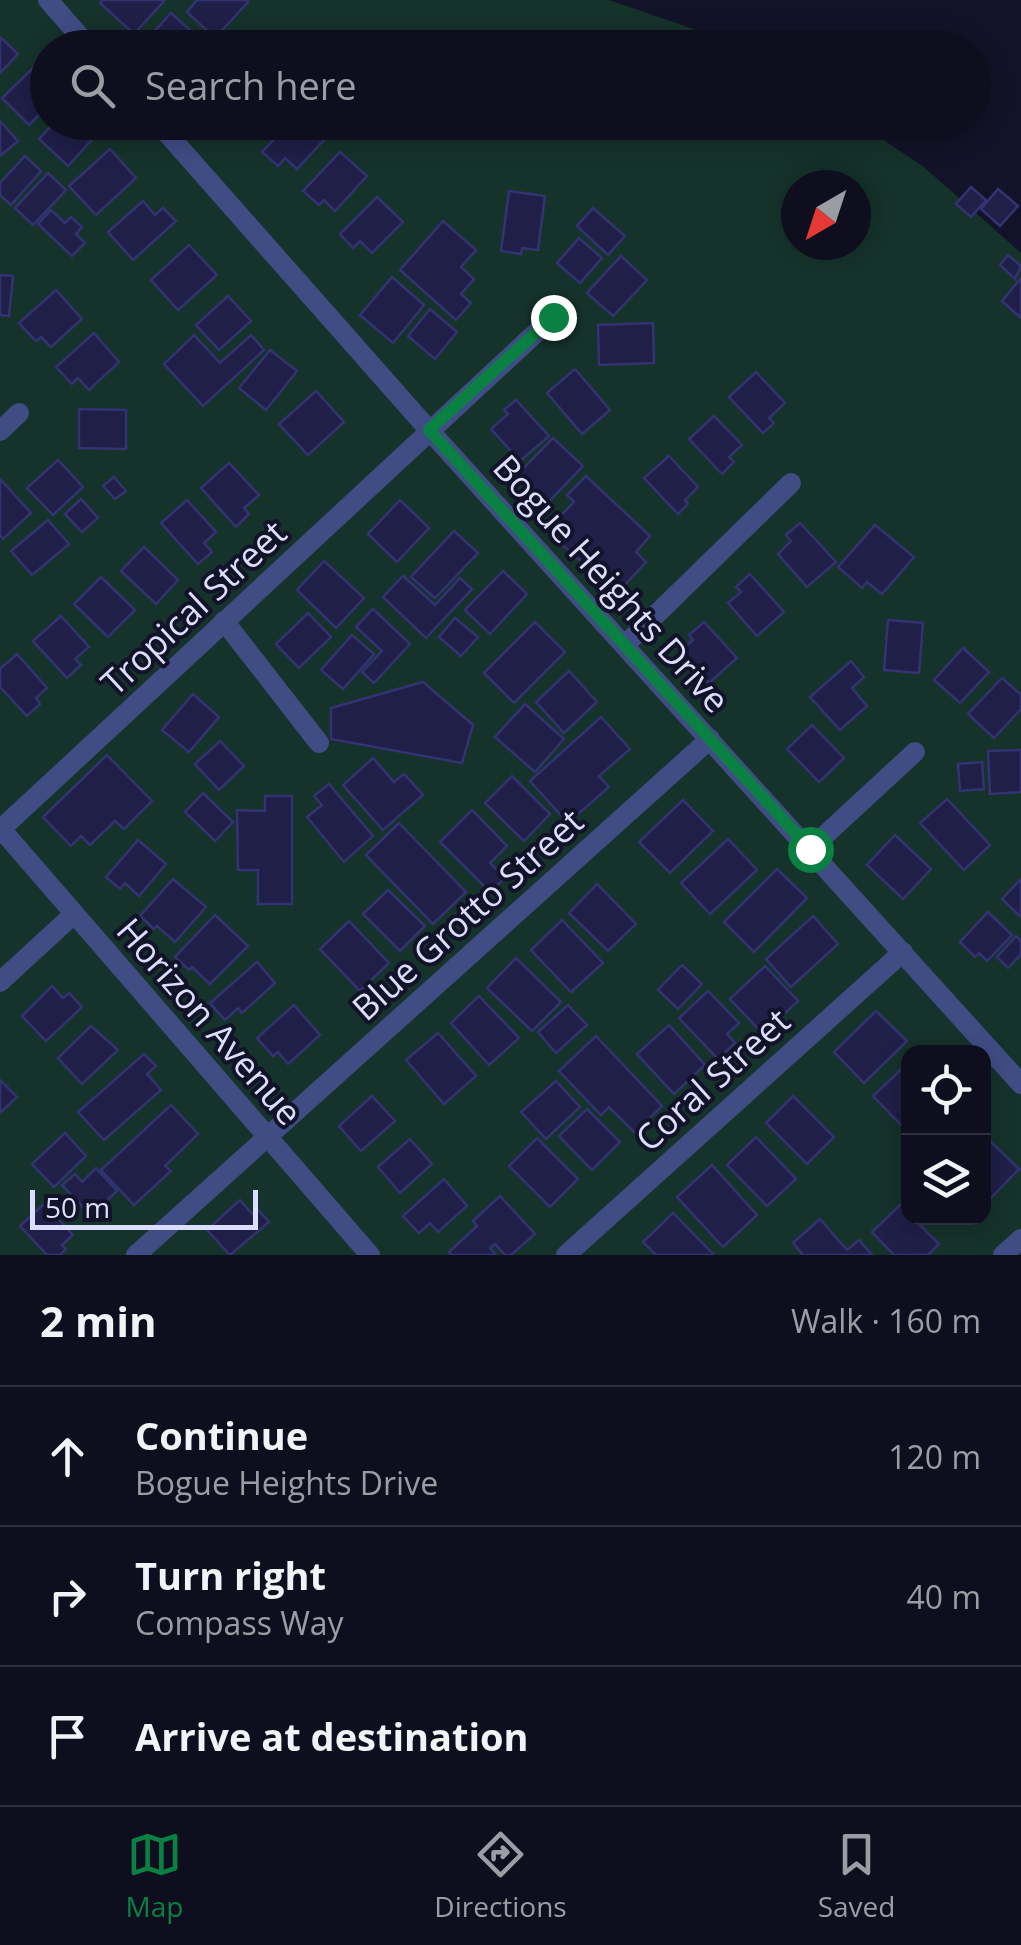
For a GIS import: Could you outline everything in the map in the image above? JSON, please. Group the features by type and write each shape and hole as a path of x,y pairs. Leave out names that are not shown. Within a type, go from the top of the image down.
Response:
{"street":[{"path":"48,0 74,30"},
{"name":"Bogue Heights Drive","path":"172,140 1021,1084"},
{"name":"Tropical Street","path":"1,830 553,317"},
{"path":"0,431 19,414"},
{"path":"625,646 790,483"},
{"path":"224,621 319,743"},
{"name":"Blue Grotto Street","path":"136,1255 710,740"},
{"path":"810,849 915,752"},
{"name":"Horizon Avenue","path":"1,830 370,1255"},
{"path":"0,982 74,914"},
{"name":"Coral Street","path":"566,1255 903,952"},
{"path":"1003,1255 1021,1239"}],"green space":[{"path":"0,0 609,0 696,30 30,30 30,140 884,140 924,167 1021,253 1021,1255 0,1255"}],"building":[{"path":"165,0 138,30 130,30 100,3"},
{"path":"197,0 248,2 222,30 206,30 187,12"},
{"path":"171,13 190,30 156,30"},
{"path":"0,37 18,54 0,73"},
{"path":"30,71 29,125 2,98"},
{"path":"0,121 18,141 0,156"},
{"path":"40,140 91,140 68,166"},
{"path":"273,140 324,140 297,169 285,158 278,166 262,152"},
{"path":"110,149 136,178 96,215 69,186"},
{"path":"340,152 367,176 335,211 324,200 319,205 303,191"},
{"path":"25,156 41,171 11,205 0,195 0,183"},
{"path":"48,173 66,190 33,225 15,208"},
{"path":"971,187 986,200 971,217 956,204"},
{"path":"998,189 1018,206 1000,226 981,209"},
{"path":"509,191 545,196 538,250 522,248 521,254 501,251"},
{"path":"377,197 403,222 372,253 360,241 353,248 340,234"},
{"path":"143,201 155,215 163,208 176,221 133,260 108,232"},
{"path":"593,208 625,236 608,255 577,226"},
{"path":"51,210 65,223 71,217 82,227 76,234 85,243 72,256 38,224"},
{"path":"443,221 476,250 461,267 474,279 461,294 471,303 456,320 400,270"},
{"path":"579,238 602,258 580,283 557,263"},
{"path":"189,245 217,275 178,310 151,280"},
{"path":"1008,255 1021,266 1015,279 1000,265"},
{"path":"621,256 647,280 613,316 587,293"},
{"path":"0,275 13,276 9,316 0,315"},
{"path":"392,277 424,305 393,343 360,315"},
{"path":"1021,278 1021,318 1002,301"},
{"path":"56,290 82,319 51,347 41,337 36,341 19,323"},
{"path":"228,296 251,321 219,350 196,325"},
{"path":"430,309 457,332 435,359 408,336"},
{"path":"653,323 654,363 599,365 598,325"},
{"path":"94,333 119,362 89,390 78,378 72,384 56,367"},
{"path":"194,335 220,363 251,335 264,350 203,406 164,364"},
{"path":"270,350 297,371 266,410 239,388"},
{"path":"575,369 610,410 582,434 547,393"},
{"path":"756,372 785,403 769,418 774,423 763,433 729,397"},
{"path":"316,391 344,422 308,455 279,424"},
{"path":"516,400 549,436 520,461 491,429 508,414 504,410"},
{"path":"79,409 126,410 126,449 79,448"},
{"path":"714,416 742,445 729,457 734,462 722,474 689,439"},
{"path":"553,438 583,466 536,515 522,501 534,489 518,474"},
{"path":"669,456 698,487 678,514 644,478"},
{"path":"58,460 83,487 53,515 27,488"},
{"path":"229,463 259,495 244,508 249,514 236,527 201,488"},
{"path":"586,476 650,536 636,552 646,562 621,589 602,570 597,575 546,531 574,502 567,495"},
{"path":"114,477 126,491 115,499 103,486"},
{"path":"0,479 31,513 3,539 0,535"},
{"path":"81,499 98,518 82,532 65,514"},
{"path":"187,500 216,532 204,543 212,552 198,564 161,523"},
{"path":"400,500 429,528 397,562 368,534"},
{"path":"48,520 69,544 32,575 11,551"},
{"path":"800,523 836,562 807,587 778,554 791,541 786,535"},
{"path":"875,525 914,557 882,594 867,582 862,588 838,567"},
{"path":"454,531 478,553 435,598 411,577"},
{"path":"144,547 178,580 156,604 121,571"},
{"path":"324,561 364,598 336,628 297,590"},
{"path":"503,571 527,594 490,634 465,610"},
{"path":"750,574 784,612 757,636 728,603 741,592 736,587"},
{"path":"403,576 435,605 460,578 472,589 426,638 383,597"},
{"path":"101,577 135,610 108,637 74,604"},
{"path":"373,609 410,644 374,683 362,672 382,651 356,627"},
{"path":"308,613 331,637 299,668 276,644"},
{"path":"61,616 89,647 75,659 81,665 67,678 33,641"},
{"path":"455,618 478,637 461,656 439,637"},
{"path":"888,620 923,623 919,673 884,670"},
{"path":"535,622 565,652 514,703 484,673"},
{"path":"704,622 737,658 709,683 680,651 693,640 689,635"},
{"path":"352,635 374,654 343,689 321,670"},
{"path":"963,648 989,672 960,703 934,680"},
{"path":"17,654 47,688 36,698 40,704 27,716 0,687 0,669"},
{"path":"851,661 864,677 852,688 867,706 840,730 810,697"},
{"path":"569,671 597,702 564,733 536,702"},
{"path":"1002,678 1021,695 1021,709 994,738 968,714"},
{"path":"423,682 473,725 462,763 331,739 331,708"},
{"path":"193,694 219,717 189,752 162,730"},
{"path":"525,704 564,739 535,772 495,737"},
{"path":"601,717 630,749 599,776 609,787 568,823 530,781"},
{"path":"812,725 844,758 819,782 787,749"},
{"path":"220,741 244,766 219,790 195,764"},
{"path":"1021,750 1021,792 990,794 988,751"},
{"path":"107,755 152,801 124,829 115,821 90,845 81,836 71,846 43,817"},
{"path":"373,758 394,782 404,774 423,795 383,830 343,785"},
{"path":"982,762 984,789 960,791 958,764"},
{"path":"512,776 550,814 524,841 485,803"},
{"path":"329,784 373,836 344,862 307,817 322,805 314,796"},
{"path":"203,793 233,822 215,841 185,812"},
{"path":"265,796 292,796 292,904 258,904 258,870 238,870 237,810 265,811"},
{"path":"947,799 990,845 964,870 920,823"},
{"path":"683,800 713,831 670,873 639,842"},
{"path":"472,810 507,846 490,863 505,878 490,892 440,842"},
{"path":"399,823 466,892 433,924 366,855"},
{"path":"895,835 931,869 903,899 867,865"},
{"path":"728,839 757,870 710,914 681,883"},
{"path":"138,840 166,864 139,896 125,883 120,889 106,877"},
{"path":"777,869 807,898 754,952 724,922"},
{"path":"173,879 206,907 175,942 140,916"},
{"path":"1021,879 1021,917 1002,899"},
{"path":"597,884 636,924 608,951 569,913"},
{"path":"388,890 425,926 400,951 363,914"},
{"path":"988,912 1012,935 987,961 979,953 975,957 960,942"},
{"path":"215,915 248,946 210,984 175,957"},
{"path":"813,916 838,944 791,987 766,959"},
{"path":"562,920 603,963 571,992 531,950"},
{"path":"349,921 389,963 360,991 320,949"},
{"path":"1016,936 1021,941 1021,954 1008,968 997,957"},
{"path":"516,958 561,1002 532,1031 487,988"},
{"path":"257,962 275,983 242,1013 238,1008 225,1020 210,1003"},
{"path":"682,965 702,984 678,1009 658,990"},
{"path":"765,966 798,1001 763,1034 730,999"},
{"path":"52,986 63,998 69,993 82,1007 46,1041 22,1016"},
{"path":"708,991 739,1023 727,1034 735,1043 718,1059 679,1018"},
{"path":"479,996 519,1038 489,1065 451,1023"},
{"path":"294,1005 320,1035 288,1064 278,1052 273,1056 257,1038"},
{"path":"568,1005 587,1025 556,1053 538,1032"},
{"path":"876,1011 907,1041 864,1083 834,1052"},
{"path":"669,1025 705,1065 674,1094 637,1054"},
{"path":"91,1026 118,1050 82,1084 58,1058"},
{"path":"438,1033 476,1076 444,1104 406,1060"},
{"path":"596,1036 662,1106 635,1133 609,1107 601,1115 559,1071"},
{"path":"144,1054 156,1066 147,1074 161,1090 104,1140 78,1112"},
{"path":"901,1070 901,1125 873,1096"},
{"path":"0,1080 17,1097 0,1113"},
{"path":"556,1081 580,1107 546,1139 521,1112"},
{"path":"372,1096 395,1121 361,1151 339,1126"},
{"path":"793,1096 834,1137 807,1164 766,1123"},
{"path":"171,1105 198,1134 165,1166 171,1171 134,1205 101,1170"},
{"path":"587,1109 620,1142 592,1170 559,1136"},
{"path":"65,1133 86,1156 54,1187 32,1164"},
{"path":"756,1137 796,1179 767,1206 727,1165"},
{"path":"537,1138 578,1179 550,1207 509,1166"},
{"path":"410,1139 432,1164 400,1193 378,1167"},
{"path":"991,1142 1019,1169 991,1198"},
{"path":"712,1165 757,1215 723,1247 677,1197"},
{"path":"96,1168 117,1191 102,1205 107,1211 96,1221 62,1185 75,1174 82,1182"},
{"path":"444,1179 467,1206 438,1232 430,1223 419,1233 403,1216"},
{"path":"500,1196 535,1234 511,1255 505,1255 495,1244 490,1248 496,1255 451,1255 449,1252 477,1226 473,1221"},
{"path":"240,1200 253,1215 258,1210 269,1222 230,1255 207,1230"},
{"path":"44,1204 73,1235 62,1245 66,1249 60,1255 47,1255 20,1226"},
{"path":"901,1204 901,1225 920,1225 939,1244 928,1255 894,1255 872,1232"},
{"path":"673,1213 712,1255 656,1255 643,1242"},
{"path":"820,1219 847,1250 859,1240 872,1255 803,1255 793,1243"}],"route":[{"path":"553,317 429,430 810,849"}]}
